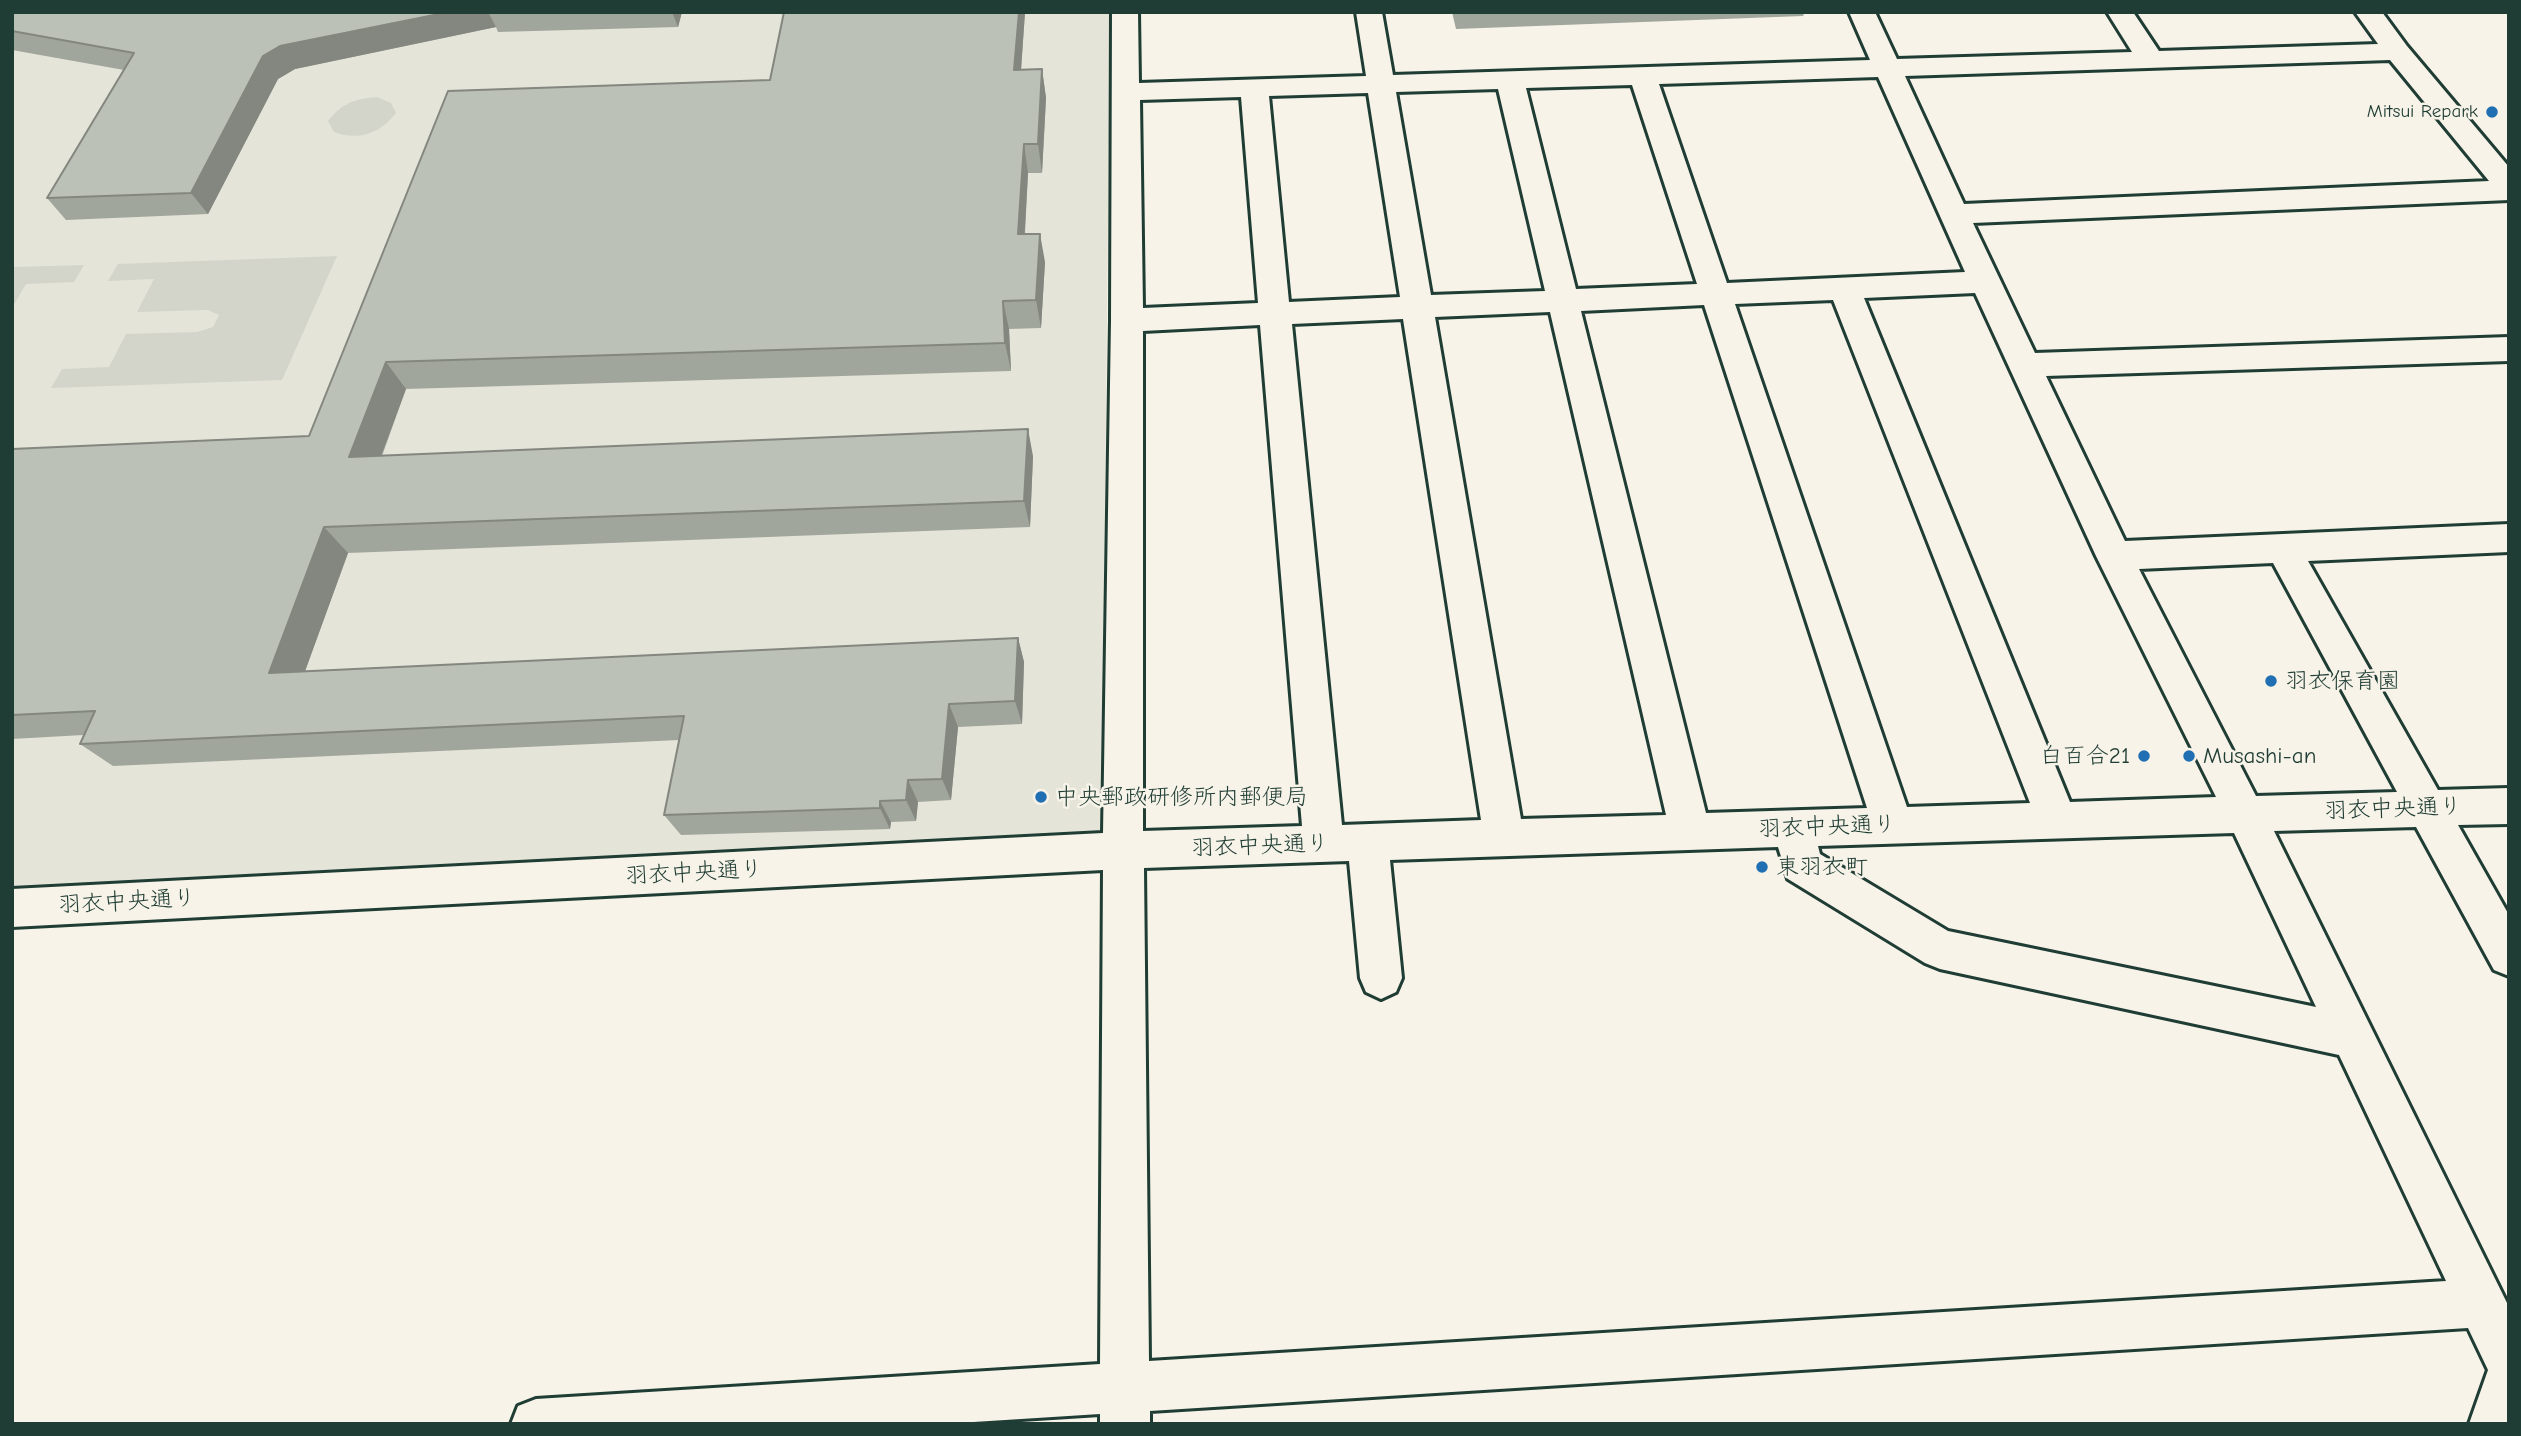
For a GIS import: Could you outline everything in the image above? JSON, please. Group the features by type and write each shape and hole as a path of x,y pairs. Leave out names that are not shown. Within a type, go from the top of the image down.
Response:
{"street":[{"path":"1125,12 1128,320 1123,850 1125,1406"},
{"path":"1369,12 1504,838"},
{"path":"1861,12 1984,282 2114,556 2245,814 2509,1360"},
{"path":"2120,12 2151,60"},
{"path":"2368,12 2397,52 2509,188"},
{"path":"1125,92 2397,52"},
{"path":"1643,76 1893,825"},
{"path":"1510,80 1690,832"},
{"path":"1254,88 1324,844"},
{"path":"1954,214 2509,188"},
{"path":"1128,320 1984,282"},
{"path":"1844,288 2057,820"},
{"path":"2024,365 2509,349"},
{"path":"2114,556 2509,538"},
{"path":"2283,549 2509,956"},
{"name":"羽衣中央通り","path":"12,908 1123,850 2509,806"},
{"path":"1793,828 1803,866 1940,949 2352,1036"},
{"path":"1368,842 1381,978"},
{"path":"537,1424 1125,1406 2481,1303"},
{"path":"2494,1424 2509,1380"}],"shaded area":[{"path":"12,12 1110,12 1102,833 12,888"},
{"path":"377,97 391,103 396,113 383,126 368,134 352,136 334,132 328,121 338,110 362,99"},
{"path":"337,256 282,380 51,388 62,369 109,367 126,334 197,332 213,327 219,315 208,310 137,312 154,279 108,281 118,264"},
{"path":"84,265 74,282 26,284 12,308 12,267"}],"building":[{"path":"12,12 449,12 280,46 263,56 191,193 47,198 134,53 12,31"},
{"path":"784,12 1019,12 1014,70 1042,69 1038,144 1024,144 1018,234 1040,234 1036,300 1003,301 1005,343 386,362 349,457 1028,429 1024,501 324,527 269,673 1018,638 1015,701 949,704 942,779 908,780 906,800 880,801 880,808 664,815 684,716 80,744 95,711 12,715 12,449 309,436 448,91 770,80"}],"place":[{"name":"Mitsui Repark","path":"2492,112"},
{"name":"羽衣保育園","path":"2271,681"},
{"name":"白百合21","path":"2144,756"},
{"name":"Musashi-an","path":"2189,756"},
{"name":"中央郵政研修所内郵便局","path":"1041,797"},
{"name":"東羽衣町","path":"1762,867"}]}
